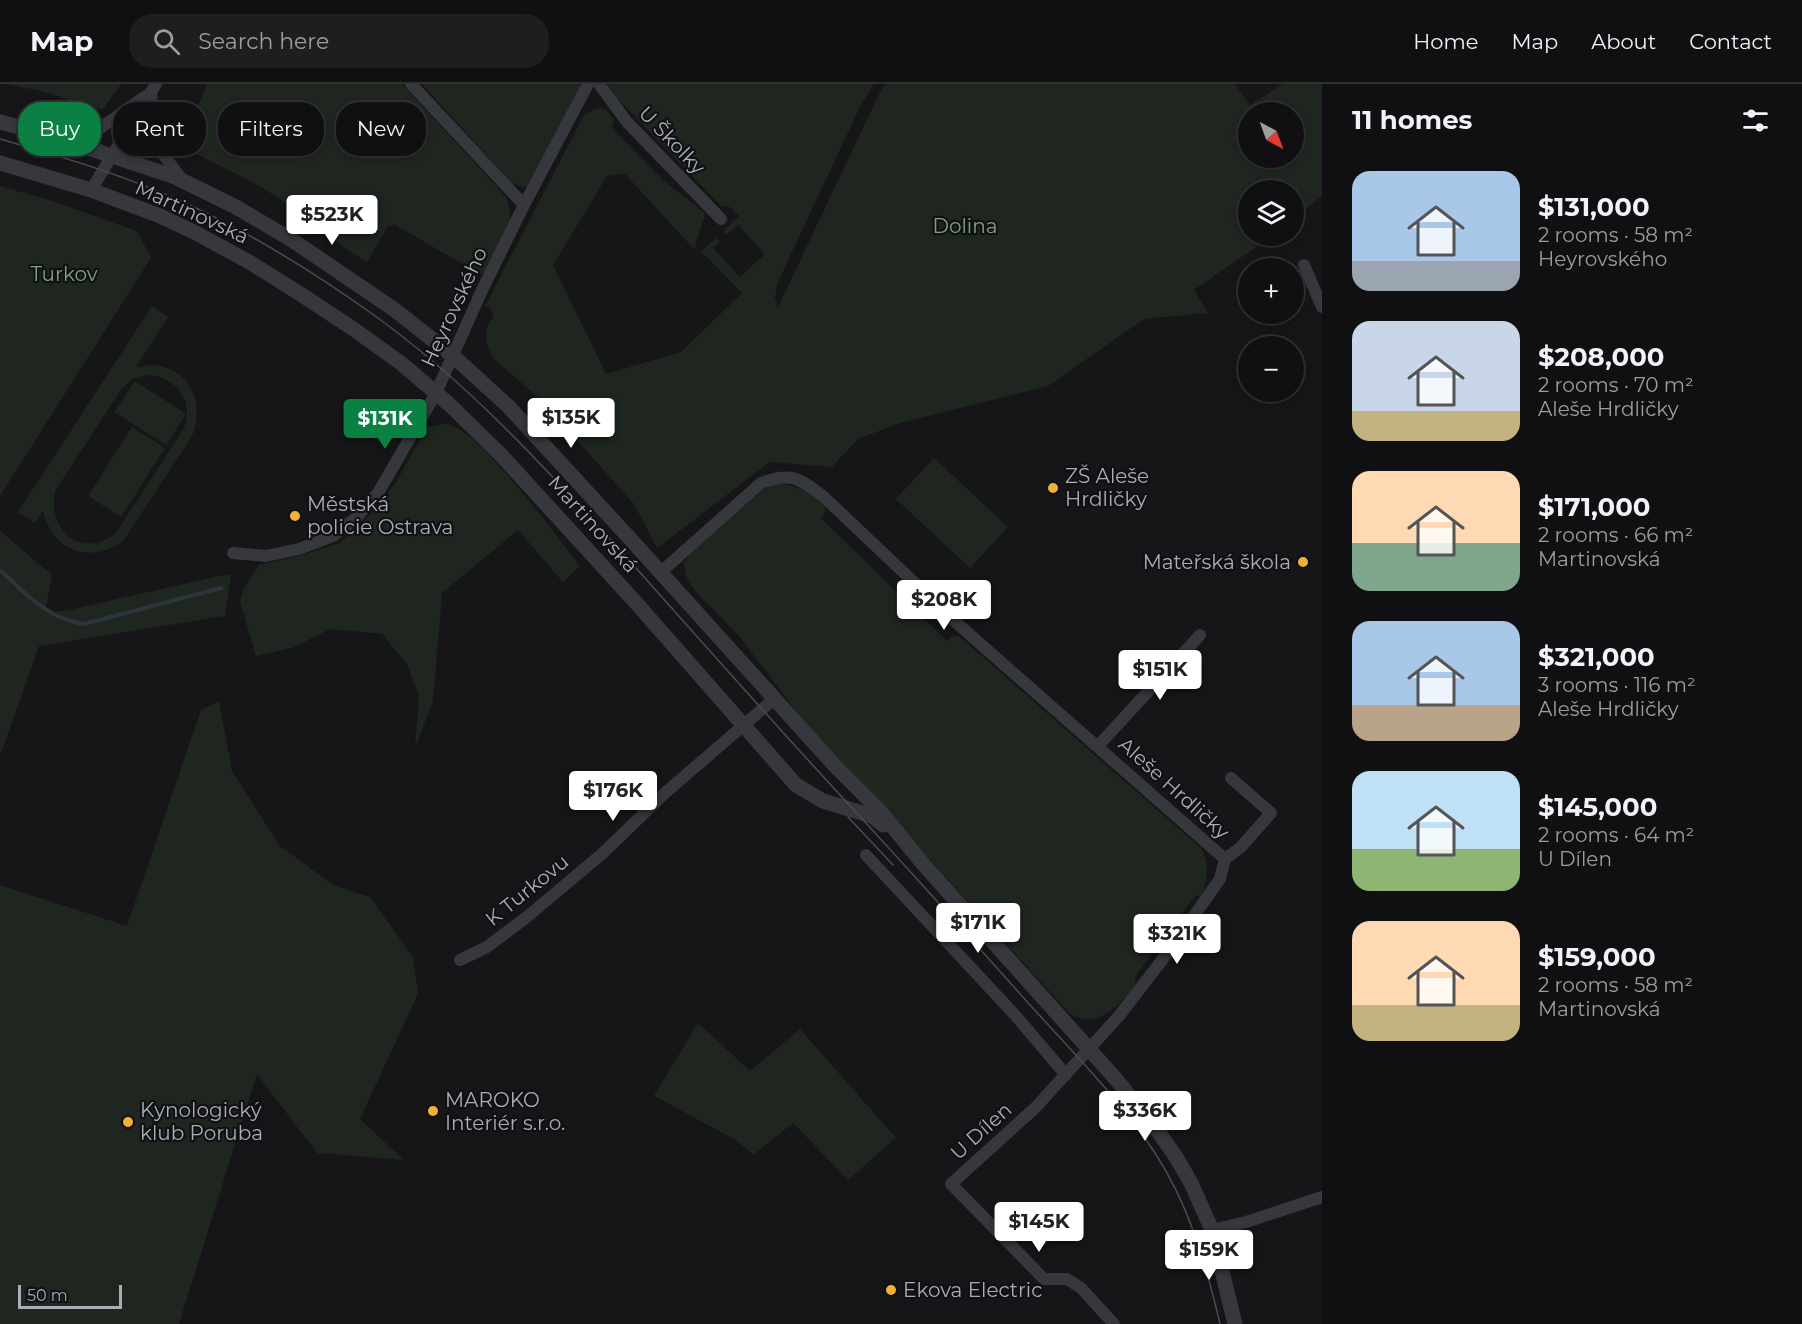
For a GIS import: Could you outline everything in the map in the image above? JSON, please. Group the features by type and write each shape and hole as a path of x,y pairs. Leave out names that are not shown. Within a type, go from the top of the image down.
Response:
{"street":[{"path":"411,84 524,206"},
{"name":"Heyrovského","path":"233,552 266,556 299,549 333,536 356,518 378,494 436,393 483,288 588,84"},
{"name":"U Školky","path":"599,84 627,122 721,219"},
{"path":"101,128 154,88"},
{"path":"91,190 154,88"},
{"name":"Martinovská","path":"154,88 155,139 163,154 184,181"},
{"name":"Martinovská","path":"0,122 18,127"},
{"name":"Martinovská","path":"101,152 184,181 236,207 302,246 395,310 452,355 520,418 836,767 880,812 924,865 1123,1087 1176,1157 1191,1183 1212,1230 1235,1324"},
{"name":"Martinovská","path":"0,163 91,190 178,224 251,263 352,328 402,364 477,429 508,462 744,725 790,780 802,790 828,803 872,816 924,865"},
{"path":"1304,265 1322,307"},
{"name":"Aleše Hrdličky","path":"661,573 761,483 773,478 787,477 801,480 824,498 960,626 1225,859"},
{"name":"Aleše Hrdličky","path":"1098,746 1200,636"},
{"name":"K Turkovu","path":"460,960 487,947 528,916 774,699"},
{"name":"Aleše Hrdličky","path":"1089,1049 1119,1016 1179,938 1220,879 1225,859 1241,847 1271,813 1231,778"},
{"path":"866,855 1015,1015 1038,1045 1066,1075"},
{"name":"U Dílen","path":"1089,1049 1033,1110 951,1184 1044,1280 1066,1279 1081,1288 1114,1324"},
{"path":"1212,1230 1246,1222 1322,1197"}],"green space":[{"path":"7,84 121,84 102,110 101,102 77,102"},
{"path":"207,84 402,84 419,102 336,102 336,156 426,156 426,110 507,198 510,219 503,244 488,271 481,274 394,224 391,227 388,226 367,262 284,202 252,182 201,156 206,156 206,102 200,102"},
{"path":"422,84 580,84 579,91 530,185 522,186 511,182"},
{"name":"Dolina","path":"609,84 874,84 860,107 777,284 775,298 778,307 881,90 886,84 1235,84 1248,102 1238,102 1238,168 1304,168 1304,102 1255,102 1283,84 1322,84 1322,196 1304,210 1304,180 1238,180 1238,246 1258,246 1194,290 1208,313 1144,319 1048,386 900,423 858,439 832,467 770,462 657,548 634,504 539,398 495,360 487,345 486,335 487,327 494,315 489,307 485,306 583,117 596,109 607,111 614,120 612,128 663,180 704,212 694,249 625,174 607,176 553,265 606,374 681,352 742,293 701,251 716,238 720,242 713,248 740,277 765,254 738,225 727,235 723,231 739,216 730,207 721,206 616,97"},
{"name":"Turkov","path":"0,186 52,201 137,231 151,258 0,496"},
{"path":"152,306 168,317 136,367 160,366 181,376 194,394 197,416 195,427 191,438 123,541 98,552 85,553 74,550 55,536 43,511 35,523 18,512","holes":["149,375 159,377 175,386 185,400 187,418 184,428 116,533 103,541 91,543 80,542 70,537 56,518 55,491 122,388 133,379"]},
{"path":"135,381 186,414 166,445 114,412"},
{"path":"445,424 458,429 476,442 495,461 580,566 563,582 518,530 442,593 433,701 415,748 419,696 407,664 382,634 330,629 292,648 256,656 240,602 244,588 259,565 339,543 359,527 395,484 427,427"},
{"path":"132,427 165,448 121,517 88,496"},
{"path":"934,458 1008,527 970,568 896,499"},
{"path":"779,484 799,488 816,498 825,507 821,518 947,641 953,636 959,636 1202,849 1207,872 1202,895 1195,896 1164,938 1165,945 1162,950 1155,950 1135,977 1136,984 1108,1012 1090,1019 1070,1014 799,715 739,636 688,581 684,563 689,555 762,491"},
{"path":"0,531 52,575 45,613 69,610 231,575 225,616 39,646 0,756"},
{"path":"219,701 232,771 280,846 333,885 370,897 413,957 418,994 360,1119 404,1160 317,1153 257,1074 179,1324 0,1324 0,885 127,926 201,710"},
{"path":"698,1023 750,1071 800,1029 896,1138 848,1180 793,1123 753,1155 736,1140 654,1096"}],"waterway":[{"path":"0,570 48,611 59,617 84,624 221,588"}],"tram line":[{"path":"0,139 138,183 183,202 256,239 371,313 439,366 501,424 619,549 1112,1095 1155,1153 1178,1193 1202,1257 1220,1324"},
{"path":"848,817 893,865"}],"place":[{"name":"ZŠ Aleše Hrdličky","path":"1053,488"},
{"name":"Městská policie Ostrava","path":"295,516"},
{"name":"Mateřská škola","path":"1303,562"},
{"name":"MAROKO Interiér s.r.o.","path":"433,1111"},
{"name":"Kynologický klub Poruba","path":"128,1122"},
{"name":"Ekova Electric","path":"891,1290"}]}
